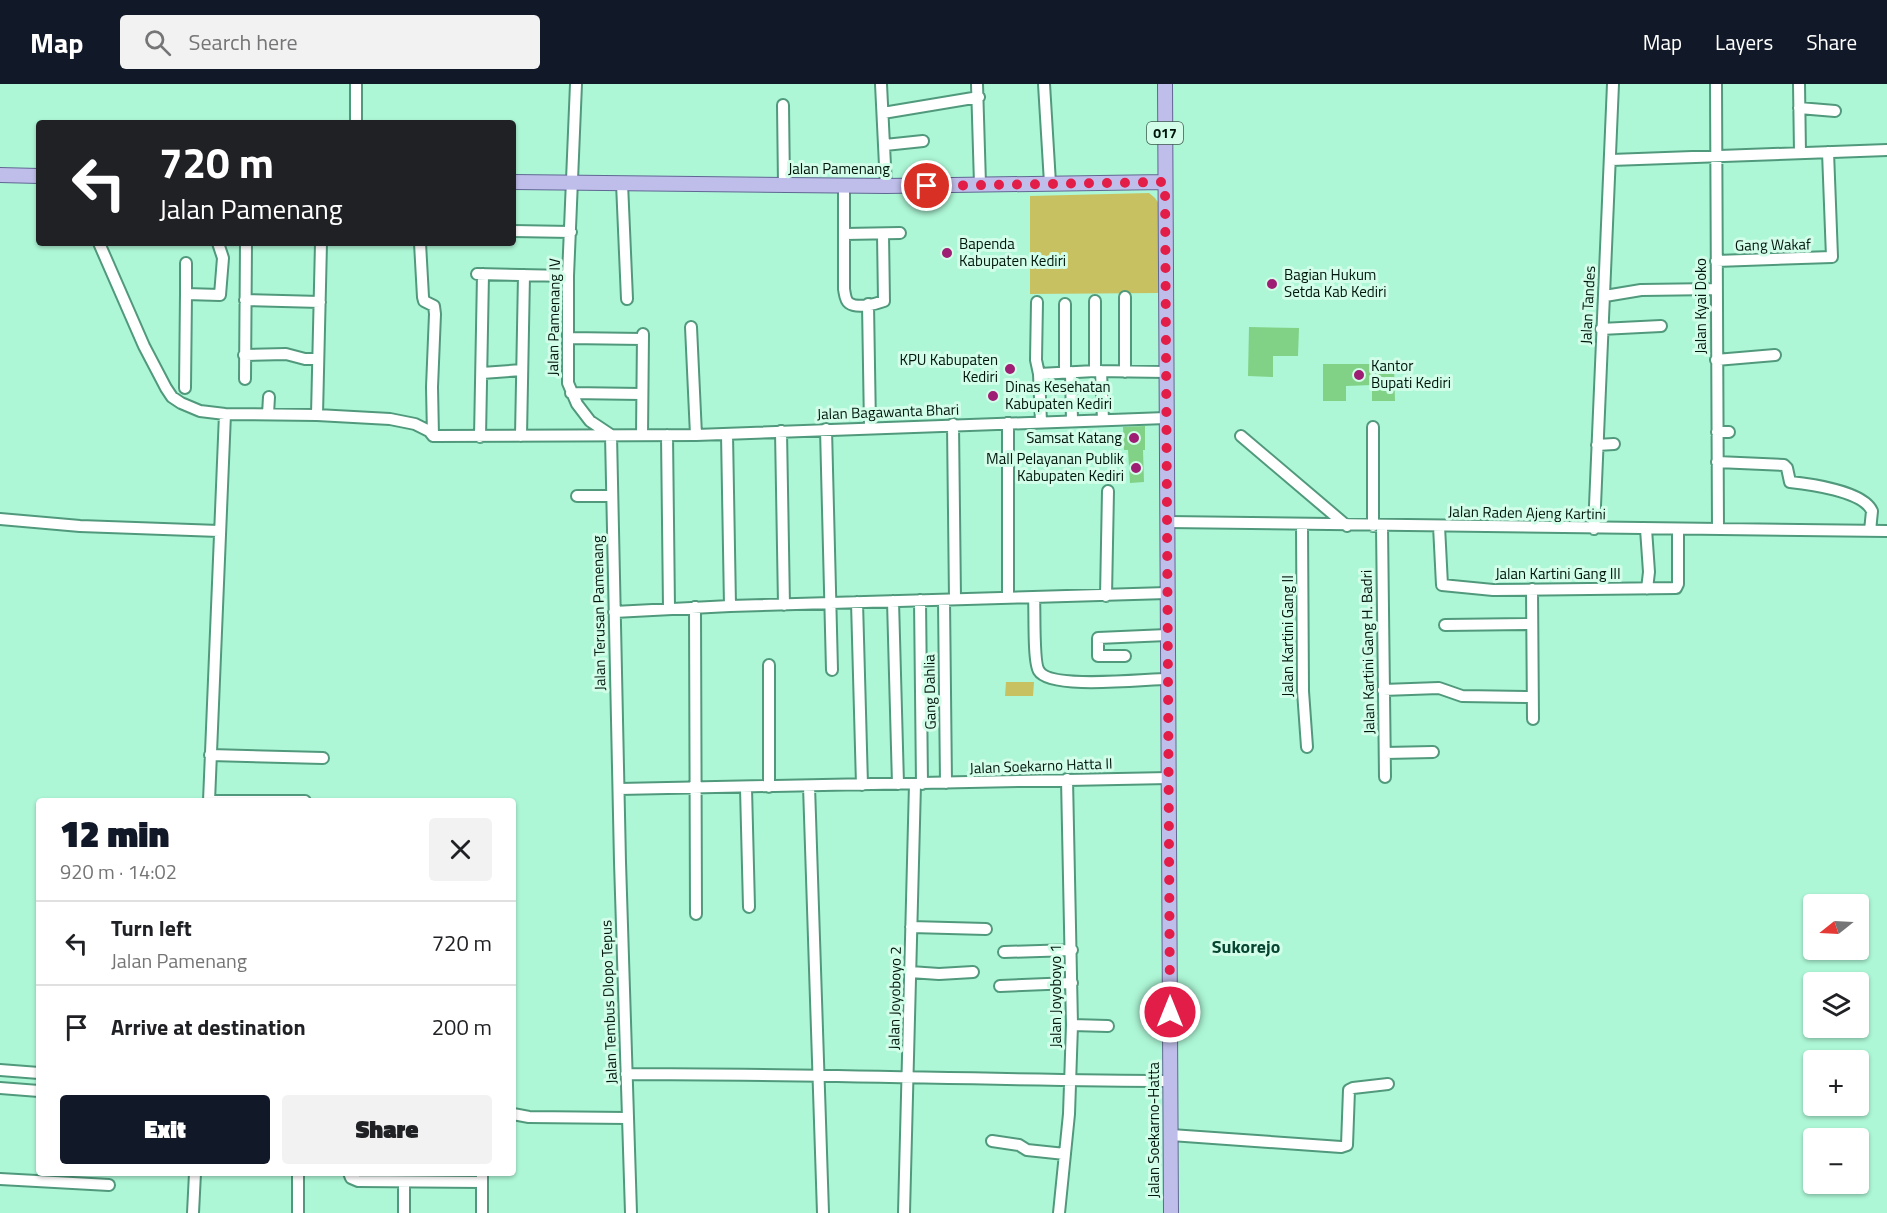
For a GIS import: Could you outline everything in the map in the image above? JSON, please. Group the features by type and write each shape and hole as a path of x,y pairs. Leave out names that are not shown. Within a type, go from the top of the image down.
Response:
{"main road":[{"name":"017","path":"1165,84 1165,182"},
{"path":"0,175 36,176"},
{"name":"Jalan Pamenang","path":"516,182 886,186 1165,182"},
{"name":"Jalan Soekarno-Hatta","path":"1165,182 1172,1213"}],"street":[{"name":"Jalan Pamenang IV","path":"576,84 568,276 568,383 571,393 590,421 611,435"},
{"path":"881,84 886,186"},
{"path":"977,84 980,184"},
{"path":"1044,84 1050,183"},
{"name":"Jalan Tandes","path":"1594,529 1613,84"},
{"name":"Jalan Kyai Doko","path":"1716,84 1715,289 1718,529"},
{"path":"1799,84 1800,153"},
{"path":"356,85 356,120"},
{"path":"883,113 979,97"},
{"path":"783,105 784,185"},
{"path":"1799,108 1835,111"},
{"path":"885,145 923,141"},
{"path":"1611,160 1887,150"},
{"name":"Gang Wakaf","path":"1716,261 1832,257 1828,152"},
{"path":"622,183 627,298"},
{"path":"844,186 846,300 849,304 882,302 885,297 883,234"},
{"path":"516,231 571,232"},
{"path":"845,234 900,232"},
{"path":"100,246 135,330 172,397 189,408 225,414 390,419 425,429 434,436"},
{"path":"186,294 217,296 222,293 223,258 219,246"},
{"path":"245,379 246,246"},
{"path":"317,415 321,246"},
{"path":"420,246 423,297 424,301 434,306 435,314 432,387 434,436"},
{"path":"185,388 186,263"},
{"path":"480,437 482,373 480,274 568,276"},
{"path":"521,436 524,275"},
{"path":"1605,296 1641,290 1715,289"},
{"path":"1125,297 1125,372"},
{"path":"245,300 320,302"},
{"path":"1095,301 1103,420"},
{"path":"1037,303 1036,360 1039,374 1041,422"},
{"path":"868,304 870,428"},
{"path":"1065,304 1072,421"},
{"path":"1601,329 1661,326"},
{"path":"691,327 696,435"},
{"path":"568,338 643,337 642,435"},
{"path":"244,355 286,354 318,360"},
{"path":"1716,360 1775,355"},
{"path":"482,373 522,370"},
{"path":"1039,374 1098,371 1167,372"},
{"path":"571,393 641,394"},
{"path":"268,414 269,397"},
{"path":"209,798 225,414"},
{"name":"Jalan Bagawanta Bhari","path":"434,436 696,435 1167,418"},
{"path":"1008,423 1008,598"},
{"name":"Gang Dahlia","path":"946,783 953,424"},
{"name":"Jalan Kartini Gang H. Badri","path":"1373,427 1385,777"},
{"path":"826,429 832,670"},
{"path":"781,431 784,605"},
{"path":"1717,432 1729,432"},
{"path":"728,434 730,606"},
{"name":"Jalan Terusan Pamenang","path":"611,435 619,789"},
{"path":"667,435 669,608"},
{"path":"1240,436 1347,526"},
{"path":"1598,445 1614,444"},
{"path":"1717,462 1784,465 1788,468 1790,482 1826,487 1866,502 1872,511 1870,531"},
{"path":"1106,597 1108,491"},
{"path":"577,496 612,496"},
{"path":"0,519 80,526 219,531"},
{"name":"Jalan Raden Ajeng Kartini","path":"1167,522 1302,526 1887,531"},
{"name":"Jalan Kartini Gang II","path":"1302,526 1303,700 1307,747"},
{"name":"Jalan Kartini Gang III","path":"1439,526 1442,585 1493,590 1647,589 1678,586 1678,530"},
{"path":"1646,529 1649,572 1647,589"},
{"path":"1533,589 1533,719"},
{"path":"614,612 669,608 1106,597 1167,593"},
{"path":"1035,597 1037,668 1045,677 1067,682 1167,679"},
{"name":"Jalan Joyoboyo 2","path":"904,1213 911,927 918,784 920,600"},
{"path":"893,601 898,784"},
{"path":"857,602 861,785"},
{"path":"695,608 696,914"},
{"path":"1445,625 1532,624"},
{"path":"1125,656 1098,656 1098,638 1167,635"},
{"path":"769,664 769,787"},
{"path":"1383,690 1439,688 1462,696 1533,697"},
{"path":"1385,753 1433,752"},
{"path":"210,755 323,758"},
{"name":"Jalan Soekarno Hatta II","path":"619,789 1169,778"},
{"name":"Jalan Joyoboyo 1","path":"1059,1213 1070,1080 1072,983 1067,780"},
{"path":"809,786 823,1213"},
{"path":"746,788 749,907"},
{"name":"Jalan Tembus Dlopo Tepus","path":"619,789 631,1213"},
{"path":"911,927 986,929"},
{"path":"1004,952 1072,950"},
{"path":"910,972 939,974 973,972"},
{"path":"1000,986 1072,983"},
{"path":"1071,1025 1107,1026"},
{"path":"0,1070 36,1072"},
{"path":"626,1074 819,1074 908,1078 1170,1081"},
{"path":"1171,1135 1341,1148 1347,1145 1349,1090 1388,1084"},
{"path":"0,1088 36,1091"},
{"path":"516,1115 529,1117 627,1118"},
{"path":"992,1141 1019,1145 1027,1150 1065,1154"},
{"path":"193,1213 195,1176"},
{"path":"298,1176 298,1213"},
{"path":"350,1176 358,1181 404,1182 482,1177 482,1213"},
{"path":"0,1179 109,1185"},
{"path":"404,1182 404,1213"}],"shaded area":[{"path":"1149,193 1159,204 1158,293 1030,294 1030,196"},
{"path":"1006,682 1034,682 1033,696 1005,696"}],"building":[{"path":"1249,327 1299,328 1298,356 1273,356 1273,377 1248,376"},
{"name":"Kantor Bupati Kediri","path":"1323,364 1394,364 1395,401 1372,401 1372,385 1346,386 1346,401 1323,401"},
{"path":"1145,426 1144,482 1130,483 1128,450 1124,450 1123,427"}],"place":[{"name":"Bapenda Kabupaten Kediri","path":"947,253"},
{"name":"Bagian Hukum Setda Kab Kediri","path":"1272,284"},
{"name":"KPU Kabupaten Kediri","path":"1010,369"},
{"name":"Kantor Bupati Kediri","path":"1359,375"},
{"name":"Dinas Kesehatan Kabupaten Kediri","path":"993,396"},
{"name":"Samsat Katang","path":"1134,438"},
{"name":"Mall Pelayanan Publik Kabupaten Kediri","path":"1136,468"}],"district":[{"name":"Sukorejo","path":"1246,947"}],"route":[{"path":"927,186 1165,182 1170,1012"}]}
